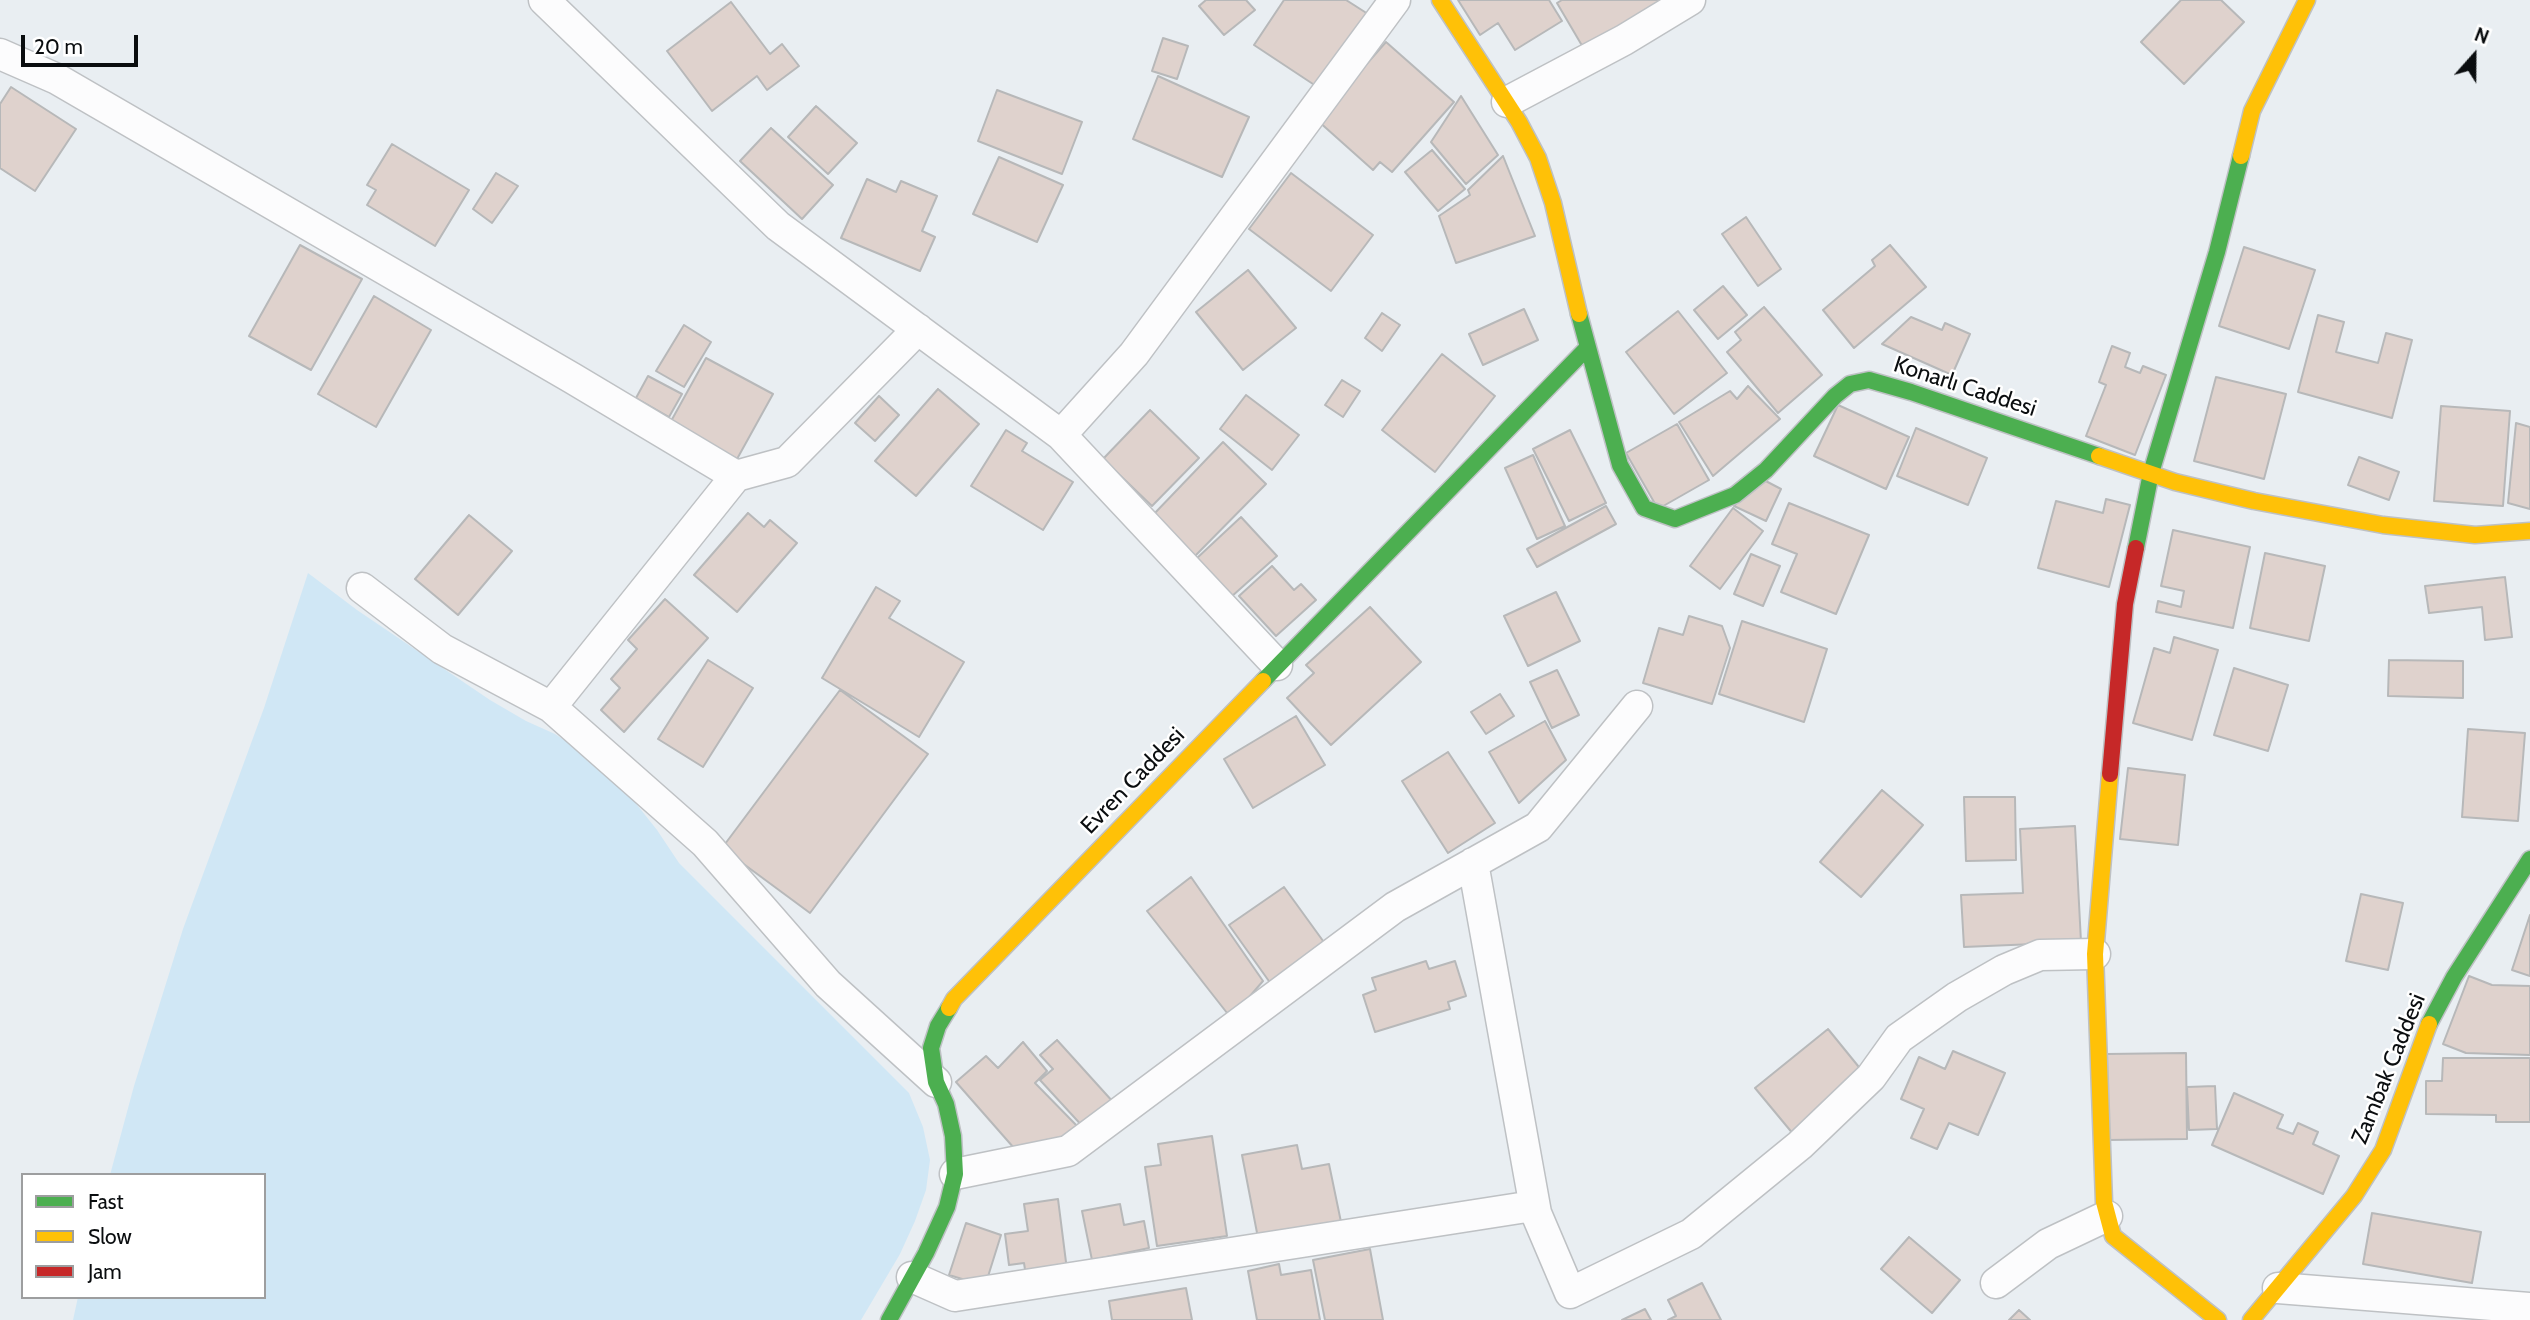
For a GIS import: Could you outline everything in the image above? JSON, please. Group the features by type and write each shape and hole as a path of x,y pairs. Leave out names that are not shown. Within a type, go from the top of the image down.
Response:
{"street":[{"path":"544,0 778,226 1061,435 1277,665"},
{"path":"1061,435 1134,354 1395,0"},
{"name":"Konarlı Caddesi","path":"1440,0 1507,102 1538,158 1553,203 1587,348 1620,465 1644,509 1675,519 1735,495 1766,470 1835,396 1850,384 1869,380 2175,482 2254,501 2383,525 2475,535 2530,531"},
{"path":"1507,102 1646,27 1690,0"},
{"path":"2218,1320 2113,1236 2104,1202 2095,954 2125,604 2151,473 2217,252 2252,111 2308,0"},
{"path":"0,54 57,79 736,476"},
{"path":"551,707 736,476 788,462 918,329"},
{"name":"Evren Caddesi","path":"889,1320 926,1253 947,1207 955,1174 953,1136 946,1104 936,1082 931,1048 938,1026 954,999 1587,348"},
{"path":"362,587 442,649 551,707 705,843 828,984 936,1082"},
{"path":"955,1174 1068,1151 1395,907 1538,827 1637,706"},
{"name":"Zambak Caddesi","path":"2251,1320 2354,1196 2383,1150 2428,1026 2454,977 2530,859"},
{"path":"1473,863 1536,1213"},
{"path":"912,1277 955,1296 1533,1206 1570,1293 1691,1234 1800,1145 1871,1077 1899,1038 1957,997 2004,970 2040,956 2095,954"},
{"path":"1996,1283 2048,1244 2107,1216"},
{"path":"2278,1288 2530,1308"}],"shaded area":[{"path":"308,573 357,610 490,700 555,734 592,758 626,791 679,863 909,1093 923,1127 930,1160 926,1190 900,1254 861,1320 73,1320 78,1299 266,1299 266,1173 111,1173 134,1086 183,929 264,708"}],"building":[{"path":"1206,0 1246,0 1255,10 1224,35 1199,6"},
{"path":"1284,0 1346,0 1368,14 1319,88 1254,45"},
{"path":"1458,0 1549,0 1562,21 1515,50 1498,23 1480,35"},
{"path":"1562,0 1663,0 1584,49 1557,3"},
{"path":"2181,0 2221,0 2244,22 2184,84 2141,42"},
{"path":"731,2 770,54 782,44 799,66 767,90 757,76 712,111 667,51"},
{"path":"1163,38 1188,46 1177,79 1152,71"},
{"path":"1386,42 1454,102 1392,172 1380,162 1373,170 1317,120"},
{"path":"1158,76 1249,117 1222,177 1133,139"},
{"path":"11,87 76,129 35,191 0,168 0,104"},
{"path":"997,90 1082,122 1062,174 978,141"},
{"path":"1461,96 1498,155 1466,184 1431,142"},
{"path":"816,106 857,143 828,174 788,137"},
{"path":"771,128 833,185 802,219 740,161"},
{"path":"392,144 469,190 435,246 367,205 376,190 367,185"},
{"path":"1432,150 1465,189 1438,211 1405,172"},
{"path":"1503,156 1535,236 1456,263 1439,216 1470,195 1468,190"},
{"path":"999,157 1063,185 1037,242 973,214"},
{"path":"496,173 518,186 492,223 473,209"},
{"path":"1291,173 1373,235 1331,291 1249,229"},
{"path":"867,179 896,192 901,181 937,196 922,231 935,237 920,271 841,238"},
{"path":"1746,217 1781,269 1758,286 1722,234"},
{"path":"300,245 362,279 311,370 249,336"},
{"path":"1890,245 1926,287 1854,348 1823,310 1875,266 1872,260"},
{"path":"2244,247 2315,270 2289,349 2219,326"},
{"path":"1248,270 1296,328 1243,370 1196,312"},
{"path":"1723,286 1747,315 1718,339 1694,310"},
{"path":"374,296 431,330 376,427 318,394"},
{"path":"1764,307 1822,375 1778,413 1727,352 1741,340 1735,332"},
{"path":"1524,309 1538,340 1483,365 1469,334"},
{"path":"1678,311 1727,373 1674,414 1626,352"},
{"path":"1382,313 1400,325 1382,351 1365,338"},
{"path":"2318,315 2344,322 2336,352 2378,363 2386,333 2412,340 2392,418 2298,392"},
{"path":"1911,317 1942,330 1945,323 1970,334 1952,375 1882,344"},
{"path":"684,325 711,342 684,387 656,371"},
{"path":"2112,346 2130,353 2125,367 2140,373 2143,366 2166,375 2135,455 2086,436 2106,385 2099,382"},
{"path":"1442,354 1495,396 1435,472 1382,430"},
{"path":"706,358 773,394 737,459 670,423"},
{"path":"648,376 682,394 669,417 636,398"},
{"path":"2216,377 2286,394 2264,479 2194,461"},
{"path":"1342,380 1360,391 1343,417 1325,405"},
{"path":"1748,386 1780,419 1713,476 1679,422 1730,391 1737,399"},
{"path":"938,389 979,424 916,496 875,461"},
{"path":"1246,395 1299,435 1272,470 1220,429"},
{"path":"879,396 899,415 875,441 855,423"},
{"path":"1838,405 1909,437 1886,489 1814,456"},
{"path":"2441,406 2510,411 2503,506 2434,501"},
{"path":"1150,410 1199,458 1152,506 1103,459"},
{"path":"2516,423 2530,427 2530,509 2508,503"},
{"path":"1677,424 1709,480 1658,509 1626,453"},
{"path":"1916,428 1987,458 1968,505 1897,476"},
{"path":"1006,430 1027,443 1022,451 1073,482 1043,530 971,486"},
{"path":"1570,430 1606,503 1569,521 1533,449"},
{"path":"1223,442 1266,484 1195,556 1153,515"},
{"path":"1533,455 1565,526 1537,539 1505,468"},
{"path":"2359,457 2399,472 2389,500 2348,485"},
{"path":"1760,478 1781,489 1766,521 1734,506"},
{"path":"2106,499 2130,505 2109,587 2038,568 2056,501 2103,513"},
{"path":"1789,503 1869,535 1836,614 1781,592 1797,554 1772,544"},
{"path":"1606,506 1616,524 1537,567 1527,549"},
{"path":"1733,508 1763,531 1720,589 1690,566"},
{"path":"748,513 764,527 770,520 797,543 737,612 694,575"},
{"path":"469,515 512,551 458,615 415,579"},
{"path":"1241,517 1277,556 1231,597 1196,559"},
{"path":"2173,530 2250,547 2233,628 2156,612 2158,601 2181,607 2184,591 2161,586"},
{"path":"2265,553 2325,566 2309,641 2250,628"},
{"path":"1751,554 1780,566 1763,606 1734,594"},
{"path":"1272,566 1294,590 1301,584 1316,600 1276,636 1239,596"},
{"path":"2505,577 2512,637 2485,640 2482,607 2429,613 2425,586"},
{"path":"876,587 900,601 889,618 964,662 919,737 822,678"},
{"path":"1556,592 1580,641 1528,666 1504,616"},
{"path":"665,599 708,638 624,732 601,710 620,688 611,679 637,649 628,640"},
{"path":"1370,607 1421,662 1331,745 1287,698 1314,673 1306,665"},
{"path":"1689,616 1722,626 1730,648 1712,704 1643,683 1659,628 1683,635"},
{"path":"1742,621 1827,649 1804,722 1719,694"},
{"path":"2174,637 2218,650 2192,740 2133,723 2154,648 2170,653"},
{"path":"708,660 753,688 703,767 658,739"},
{"path":"2389,660 2463,661 2463,698 2388,696"},
{"path":"2234,668 2288,685 2268,751 2214,735"},
{"path":"1557,670 1579,715 1552,728 1530,682"},
{"path":"840,690 928,754 810,913 722,848"},
{"path":"1500,694 1514,716 1486,734 1471,712"},
{"path":"1296,716 1325,765 1253,808 1224,759"},
{"path":"1545,721 1566,760 1519,803 1489,752"},
{"path":"2468,729 2525,733 2518,821 2462,817"},
{"path":"1448,752 1495,823 1448,853 1402,781"},
{"path":"2128,768 2185,775 2178,845 2120,839"},
{"path":"1882,790 1923,825 1861,897 1820,862"},
{"path":"1964,797 2015,797 2016,860 1966,861"},
{"path":"2075,826 2081,942 1964,947 1961,895 2023,893 2020,829"},
{"path":"1191,877 1263,981 1231,1018 1147,911"},
{"path":"1284,887 1326,945 1271,984 1229,925"},
{"path":"2361,894 2403,903 2388,970 2346,961"},
{"path":"2530,915 2530,976 2512,970"},
{"path":"1426,961 1429,969 1455,961 1466,996 1448,1002 1450,1009 1375,1032 1363,995 1376,990 1372,978"},
{"path":"2469,976 2492,985 2530,986 2530,1055 2466,1053 2443,1044"},
{"path":"1828,1029 1867,1077 1794,1135 1755,1088"},
{"path":"1057,1040 1114,1103 1085,1129 1040,1080 1053,1069 1040,1055"},
{"path":"1023,1042 1047,1071 1035,1083 1081,1130 1021,1156 956,1082 986,1056 998,1068"},
{"path":"1953,1051 2005,1073 1978,1135 1949,1123 1937,1149 1911,1138 1924,1109 1901,1099 1919,1057 1945,1069"},
{"path":"2186,1053 2187,1139 2108,1140 2107,1054"},
{"path":"2443,1058 2530,1058 2530,1122 2496,1122 2496,1115 2426,1114 2426,1081 2442,1081"},
{"path":"2215,1086 2217,1129 2189,1130 2187,1087"},
{"path":"2234,1093 2283,1115 2277,1128 2293,1134 2298,1123 2318,1132 2313,1144 2339,1156 2323,1194 2212,1145"},
{"path":"1212,1136 1227,1236 1157,1246 1145,1167 1161,1165 1158,1144"},
{"path":"1297,1145 1302,1169 1329,1164 1341,1222 1258,1238 1242,1155"},
{"path":"1058,1199 1067,1270 1026,1276 1024,1263 1009,1265 1005,1234 1028,1231 1024,1204"},
{"path":"1120,1204 1124,1225 1144,1221 1149,1248 1092,1260 1082,1211"},
{"path":"2372,1213 2481,1232 2472,1283 2363,1264"},
{"path":"966,1223 1001,1235 985,1286 949,1275"},
{"path":"1909,1237 1960,1280 1932,1313 1881,1269"},
{"path":"1370,1249 1383,1320 1325,1320 1313,1260"},
{"path":"1279,1264 1281,1275 1311,1270 1320,1320 1257,1320 1248,1271"},
{"path":"1702,1283 1721,1320 1668,1320 1676,1316 1668,1300"},
{"path":"1186,1288 1192,1320 1112,1320 1109,1301"},
{"path":"1645,1309 1651,1320 1622,1320"},
{"path":"2019,1310 2030,1320 2009,1320"}],"traffic: fast":[{"path":"2136,548 2151,473 2217,252 2241,156"},
{"path":"1579,314 1620,465 1644,508 1675,519 1735,495 1766,470 1835,396 1850,384 1869,380 2099,456"},
{"path":"1263,681 1587,348"},
{"path":"2429,1024 2454,977 2530,859"},
{"path":"889,1320 926,1253 947,1207 955,1174 953,1136 946,1104 936,1082 931,1048 938,1026 949,1008"}],"traffic: slow":[{"path":"1440,0 1519,122 1538,158 1553,203 1579,314"},
{"path":"2241,156 2252,111 2307,0"},
{"path":"2099,456 2175,482 2254,501 2383,525 2475,535 2530,531"},
{"path":"949,1008 954,999 1263,681"},
{"path":"2110,774 2095,954 2104,1202 2113,1236 2218,1320"},
{"path":"2251,1320 2354,1196 2383,1150 2429,1024"}],"traffic: jam":[{"path":"2110,774 2125,604 2136,548"}]}
